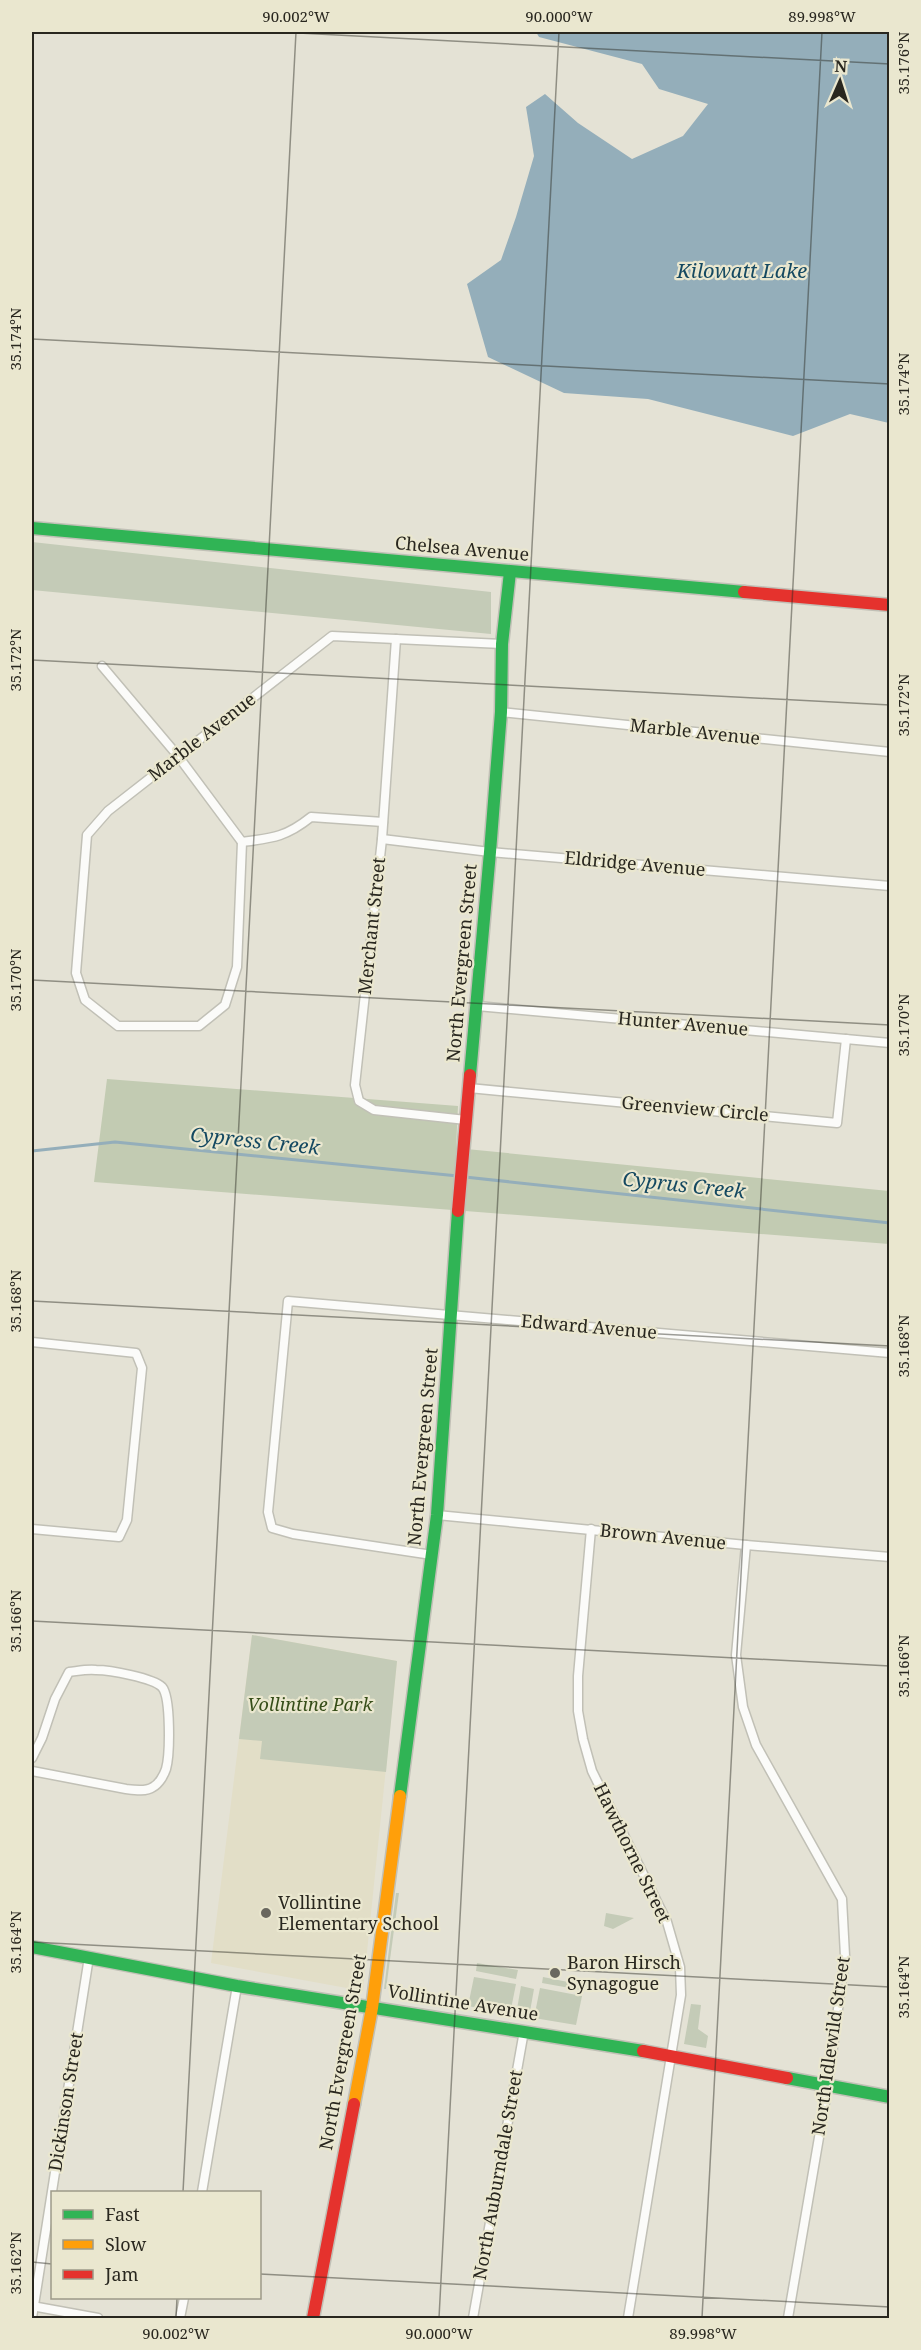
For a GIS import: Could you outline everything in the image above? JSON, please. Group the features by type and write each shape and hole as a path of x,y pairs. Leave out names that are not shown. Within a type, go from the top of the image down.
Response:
{"street":[{"name":"Chelsea Avenue","path":"32,528 890,605"},
{"name":"North Evergreen Street","path":"313,2319 372,2008 437,1515 458,1204 490,852 501,712 502,644 510,572"},
{"name":"Marble Avenue","path":"242,842 237,967 225,1005 199,1026 118,1026 85,1000 76,973 87,835 108,811 332,636 502,644"},
{"name":"Merchant Street","path":"396,639 382,839 355,1085 359,1101 374,1110 466,1119"},
{"path":"102,666 178,756 242,842 278,837 298,827 311,817 383,822"},
{"name":"Marble Avenue","path":"501,712 890,752"},
{"name":"Eldridge Avenue","path":"382,839 490,852 890,886"},
{"name":"Hunter Avenue","path":"477,1006 890,1043"},
{"name":"Greenview Circle","path":"469,1088 837,1123 846,1039"},
{"name":"Edward Avenue","path":"432,1555 293,1534 272,1528 267,1512 288,1301 890,1353"},
{"path":"32,1342 136,1353 142,1368 127,1520 119,1537 32,1529"},
{"name":"Brown Avenue","path":"437,1515 890,1557"},
{"name":"Hawthorne Street","path":"591,1529 578,1676 580,1720 592,1771 673,1939 680,1967 681,1989 672,2056 628,2319"},
{"name":"North Idlewild Street","path":"746,1545 736,1655 743,1707 756,1745 842,1899 845,1956 828,2085 788,2319"},
{"path":"32,1758 42,1738 54,1699 69,1672 96,1670 138,1677 161,1686 166,1693 169,1705 167,1767 162,1779 153,1788 141,1791 126,1789 32,1771"},
{"name":"Vollintine Avenue","path":"32,1947 237,1986 672,2056 890,2097"},
{"name":"Dickinson Street","path":"51,2191 89,1957"},
{"path":"202,2191 237,1986"},
{"name":"North Auburndale Street","path":"473,2319 524,2031"},
{"name":"Dickinson Street","path":"32,2318 51,2194"},
{"path":"180,2319 184,2299"},
{"path":"33,2306 98,2319"}],"shaded area":[{"path":"252,1635 397,1661 363,1991 211,1963"}],"green space":[{"path":"32,542 491,592 491,634 32,590"},
{"path":"107,1079 458,1106 456,1148 889,1191 889,1244 94,1182"},
{"name":"Vollintine Park","path":"252,1635 397,1661 386,1772 260,1759 262,1741 239,1739"},
{"path":"396,1893 399,1893 386,1989 384,1989"},
{"path":"606,1913 634,1918 613,1929 604,1926"},
{"path":"477,1963 518,1970 516,1979 476,1971"},
{"path":"474,1977 516,1984 510,2014 468,2006"},
{"path":"543,1977 583,1985 581,1990 542,1983"},
{"path":"521,1986 534,1989 529,2017 516,2015"},
{"path":"540,1988 582,1996 576,2025 534,2018"},
{"path":"691,2004 701,2005 698,2029 708,2036 706,2048 684,2044"}],"water":[{"name":"Kilowatt Lake","path":"536,32 889,32 889,423 850,414 793,436 648,399 564,393 488,357 467,284 501,260 516,217 534,156 526,107 545,94 578,123 632,159 683,136 708,104 659,89 642,64 539,37"}],"waterway":[{"name":"Cypress Creek","path":"32,1151 115,1142 458,1176"},
{"name":"Cyprus Creek","path":"465,1177 890,1223"}],"traffic: fast":[{"path":"32,528 744,592"},
{"path":"470,1075 501,712 502,644 510,572"},
{"path":"400,1796 437,1515 458,1211"},
{"path":"32,1947 237,1986 643,2051"},
{"path":"787,2078 890,2097"}],"traffic: slow":[{"path":"354,2104 372,2008 400,1796"}],"traffic: jam":[{"path":"744,592 890,605"},
{"path":"458,1211 470,1075"},
{"path":"643,2051 787,2078"},
{"path":"313,2318 354,2104"}],"place":[{"name":"Vollintine Elementary School","path":"266,1913"},
{"name":"Baron Hirsch Synagogue","path":"555,1973"}]}
